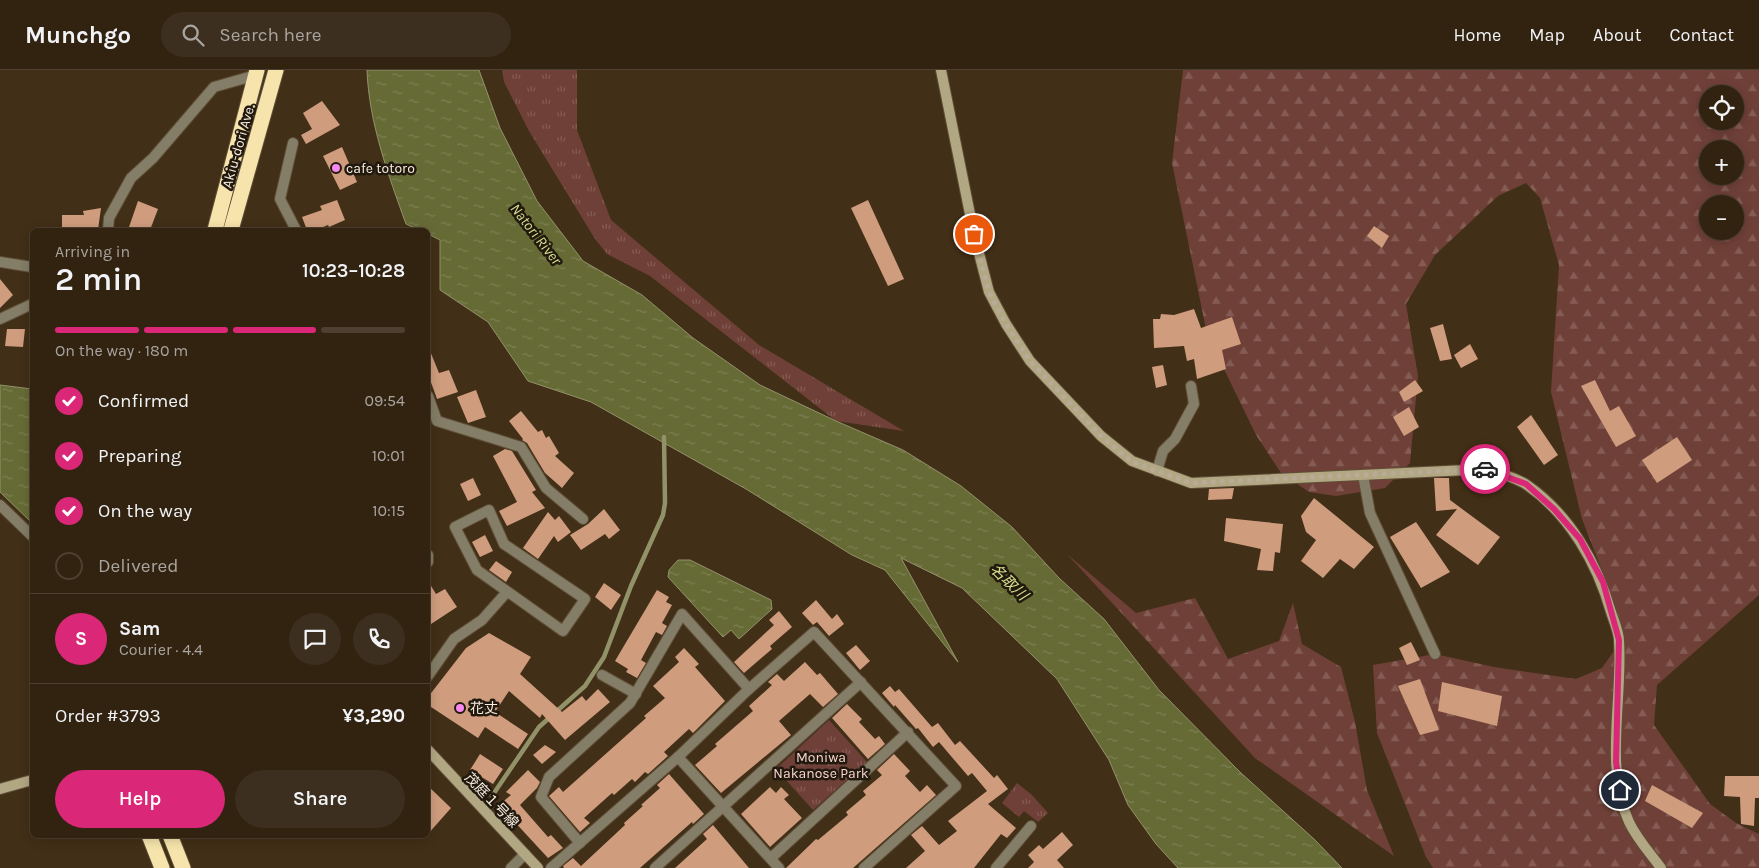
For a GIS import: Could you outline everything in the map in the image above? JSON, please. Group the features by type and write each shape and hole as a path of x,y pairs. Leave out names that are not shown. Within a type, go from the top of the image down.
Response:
{"highway":[{"name":"Akiu-dori Ave.","path":"232,228 276,70"},
{"name":"Akiu-dori Ave.","path":"216,228 257,73"},
{"path":"150,838 162,868"},
{"path":"171,838 183,868"}],"street":[{"path":"941,70 974,234 989,292 1006,324 1030,361 1101,436 1132,462 1191,483 1489,469 1526,484 1554,509 1580,539 1603,582 1619,640 1616,762 1622,803 1628,821 1661,868"},
{"path":"108,228 109,218 131,178 154,158 214,87 257,73"},
{"path":"293,143 280,199 295,228"},
{"path":"0,262 30,267"},
{"path":"0,319 30,305"},
{"path":"1157,472 1163,451 1175,439 1194,404 1191,386"},
{"path":"430,402 437,421 520,446 546,488 583,519"},
{"path":"1363,475 1370,513 1436,654"},
{"path":"0,505 30,534"},
{"path":"489,510 504,544 585,599 563,631 506,593 477,570 455,527 489,510"},
{"path":"430,673 454,639 482,620 506,593"},
{"path":"580,843 541,798 549,777 630,703 682,614 749,689"},
{"path":"551,868 678,757 749,689 814,632 956,786 864,868"},
{"path":"602,675 636,694"},
{"path":"660,866 861,682"},
{"path":"770,858 908,732"},
{"name":"茂庭１号線","path":"430,752 538,868"},
{"path":"678,757 779,868"},
{"path":"0,789 30,781"},
{"path":"996,868 1031,826"},
{"path":"511,868 525,854"}],"green space":[{"path":"502,70 577,70 577,130 611,220 759,345 904,431 836,421 650,276 607,254 595,239 529,131 504,82"},
{"path":"1183,70 1759,70 1759,595 1657,685 1654,725 1710,804 1736,823 1759,834 1759,868 1433,868 1426,857 1377,733 1373,665 1435,654 1494,667 1576,679 1602,668 1623,638 1613,599 1582,519 1551,392 1559,265 1540,198 1526,183 1498,196 1435,255 1406,304 1418,376 1410,463 1385,488 1336,496 1309,492 1281,473 1256,435 1207,334 1172,163"},
{"path":"1067,554 1136,613 1195,598 1228,659 1279,641 1293,603 1302,644 1341,667 1355,722 1367,790 1394,856 1255,758"},
{"name":"Moniwa Nakanose Park","path":"829,720 867,762 813,810 776,769"},
{"path":"1017,783 1032,795 1048,813 1038,822 1024,811 1019,817 1002,803"}],"water":[{"path":"367,70 479,70 500,128 537,201 583,261 642,295 693,338 760,385 903,450 961,486 1012,527 1059,578 1104,619 1159,690 1241,773 1314,839 1342,868 1178,868 1156,844 1128,805 1109,760 1057,679 962,588 901,558 958,662 885,570 852,555 746,489 591,402 528,381 488,322 440,290 440,240 430,235 430,228 415,228 406,224 380,148 371,109"},
{"path":"0,385 30,389 30,521 0,492"},
{"path":"678,560 690,560 771,600 772,609 739,639 731,630 723,637 668,577 669,570"}],"building":[{"path":"322,101 340,125 306,144 301,135 312,129 303,113"},
{"path":"342,147 357,182 340,190 323,156"},
{"path":"337,200 345,220 329,227 328,225 321,228 306,228 302,217 322,210 320,206"},
{"path":"868,200 904,279 888,286 851,208"},
{"path":"138,201 158,209 151,228 129,227"},
{"path":"101,208 98,228 62,228 62,215 84,215 83,211"},
{"path":"1374,226 1389,236 1382,248 1367,236"},
{"path":"0,279 13,295 0,308"},
{"path":"1194,309 1201,328 1232,317 1241,344 1222,350 1226,369 1197,379 1194,359 1187,361 1184,346 1154,348 1153,319 1160,319 1161,314 1174,315"},
{"path":"1443,324 1452,359 1440,361 1430,328"},
{"path":"7,329 25,329 23,347 5,346"},
{"path":"1470,344 1478,359 1461,368 1454,355"},
{"path":"430,351 439,373 449,370 458,392 437,399 430,380"},
{"path":"1163,365 1167,385 1156,388 1152,367"},
{"path":"1415,380 1423,391 1404,402 1399,392"},
{"path":"1595,380 1610,411 1619,406 1636,436 1616,447 1581,386"},
{"path":"476,390 486,417 468,423 457,397"},
{"path":"1409,407 1419,427 1404,436 1393,417"},
{"path":"521,411 538,432 542,430 546,438 549,436 559,453 555,456 574,473 562,488 545,473 527,443 522,440 509,421"},
{"path":"1531,415 1558,455 1544,465 1517,427"},
{"path":"1677,437 1692,460 1657,483 1642,460"},
{"path":"505,449 512,451 536,490 532,492 545,508 507,526 499,511 517,502 493,456"},
{"path":"473,478 481,495 468,501 460,484"},
{"path":"1434,478 1449,478 1450,500 1500,537 1478,565 1436,535 1457,509 1436,511"},
{"path":"1234,488 1232,499 1208,500 1209,489"},
{"path":"1314,498 1374,547 1354,569 1340,559 1323,578 1301,561 1316,540 1306,532 1301,516"},
{"path":"604,509 620,530 609,539 605,534 581,550 570,535 588,524"},
{"path":"548,512 555,520 559,516 571,532 558,542 554,536 538,559 523,548"},
{"path":"1226,518 1283,524 1280,553 1275,552 1273,571 1257,570 1261,549 1224,541"},
{"path":"1416,522 1450,572 1421,588 1390,537"},
{"path":"485,535 493,551 480,557 472,542"},
{"path":"496,561 512,572 506,582 489,570"},
{"path":"604,583 621,595 611,610 595,597"},
{"path":"430,584 436,594 445,589 457,607 430,625"},
{"path":"657,590 669,597 666,602 672,605 662,623 667,626 662,635 656,632 641,660 646,663 637,678 626,672 628,669 615,661"},
{"path":"816,600 832,619 837,614 844,624 829,636 817,622 813,625 802,613"},
{"path":"779,611 792,627 770,646 772,649 744,673 734,662 774,625 769,620"},
{"path":"489,633 531,657 520,674 562,712 582,696 586,701 598,689 610,702 565,740 542,714 540,718 509,691 495,712 528,734 518,749 485,727 478,738 430,706 430,694 466,648"},
{"path":"1411,642 1420,660 1407,665 1399,648"},
{"path":"856,645 870,661 860,670 846,653"},
{"path":"684,648 699,664 695,667 725,701 693,733 689,729 664,752 668,756 648,774 645,772 635,782 632,779 614,795 612,793 584,818 590,823 580,832 549,796 559,787 563,792 646,718 644,716 665,698 653,686 679,662 675,657"},
{"path":"805,662 817,675 820,673 838,694 823,707 810,694 779,721 791,735 721,793 695,765 717,746 715,744 753,711 749,706 772,685 768,682 777,674 784,681"},
{"path":"1420,679 1439,730 1420,735 1398,686"},
{"path":"1442,682 1502,696 1497,726 1438,711"},
{"path":"890,686 895,692 899,689 932,727 938,723 955,745 960,741 994,778 997,775 1008,789 988,804 1016,828 1007,838 1001,834 974,868 906,868 925,851 911,835 922,826 939,845 957,831 948,821 987,791 972,773 968,776 939,742 933,747 918,728 916,729 895,705 894,707 882,693"},
{"path":"847,704 862,719 859,722 875,739 879,736 885,744 868,759 832,718"},
{"path":"545,745 556,752 542,764 533,755"},
{"path":"480,754 503,769 493,784 470,770"},
{"path":"894,754 910,771 905,776 920,792 927,785 936,795 853,868 786,868 816,839 818,840 848,815 846,812 866,795 863,791 882,775 877,770"},
{"path":"528,770 540,782 537,788 520,805 548,837 551,835 563,848 548,858 499,805 511,795 506,792"},
{"path":"669,774 704,814 693,824 692,822 640,868 564,868 563,866 573,858 581,866 625,825 624,823 643,806 641,805 660,788 657,785"},
{"path":"1725,776 1759,776 1759,798 1755,798 1754,826 1741,824 1740,797 1724,796"},
{"path":"1652,785 1703,813 1692,828 1645,801"},
{"path":"770,787 776,793 781,787 789,795 784,799 802,818 770,847 741,814"},
{"path":"430,788 451,808 430,832"},
{"path":"713,825 749,868 675,868 707,839 703,834"},
{"path":"1062,832 1073,845 1057,860 1064,868 1028,868 1034,862 1028,855 1039,845 1043,849"}],"waterway":[{"path":"492,796 539,727 585,686 604,657 631,586 663,515 665,503 664,437"}],"way so far":[{"path":"974,234 989,292 1006,324 1030,361 1101,436 1132,462 1191,483 1233,483 1485,469"}],"place":[{"name":"cafe totoro","path":"336,168"},
{"name":"花丈","path":"460,708"}],"route":[{"path":"1485,469 1526,484 1554,509 1580,539 1603,582 1619,640 1616,762 1620,790"}],"water label":[{"name":"Natori River","path":"536,234"},
{"name":"名取川","path":"1009,582"}]}
